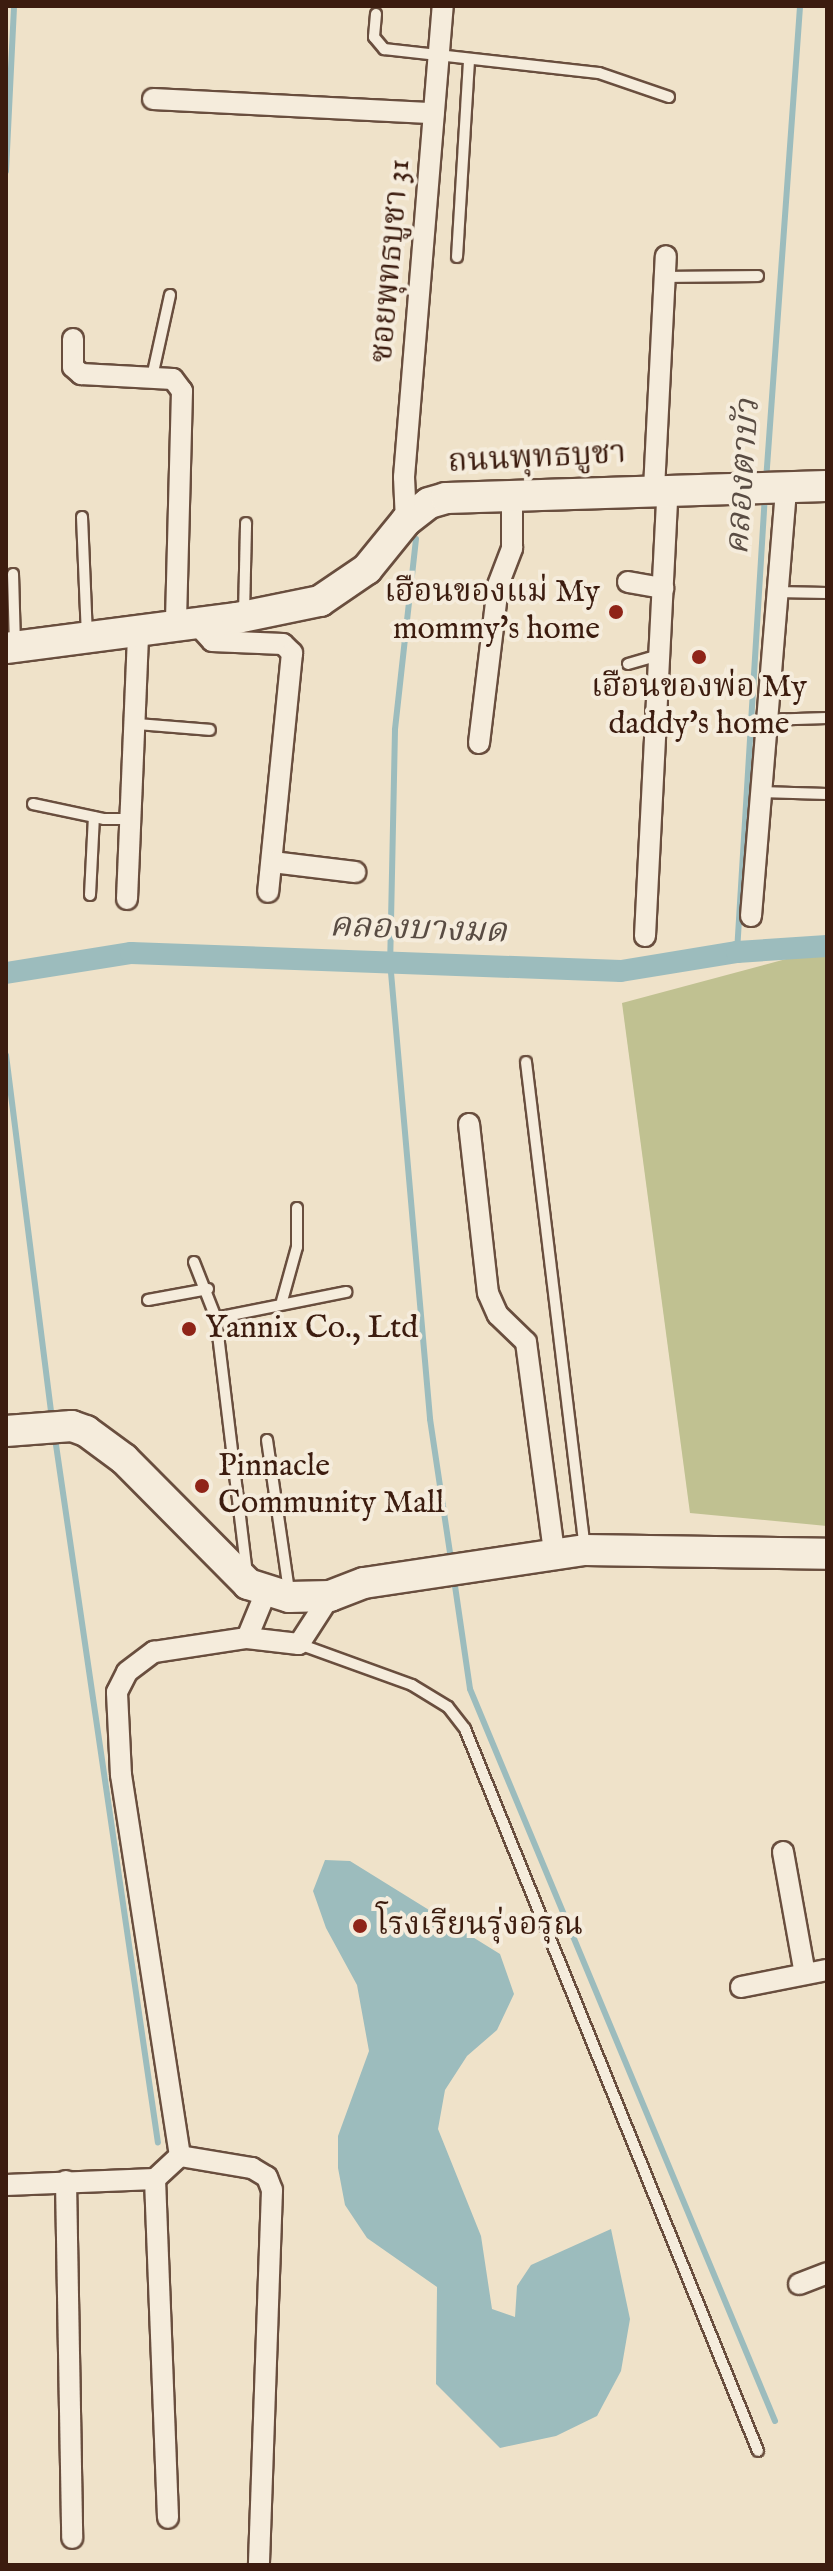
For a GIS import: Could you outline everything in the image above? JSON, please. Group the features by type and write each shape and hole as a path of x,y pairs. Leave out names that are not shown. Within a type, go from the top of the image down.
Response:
{"street":[{"name":"ซอยพุทธบูชา 31","path":"406,521 404,477 443,6"},
{"path":"153,99 434,113"},
{"path":"645,936 663,588 661,488 665,266"},
{"path":"73,339 73,367 81,374 176,381 184,402 186,625 212,641 283,644 292,653 268,892"},
{"name":"ถนนพุทธบูชา","path":"11,647 87,634 138,632 186,625 320,601 367,569 406,521 429,503 446,498 661,488 827,486"},
{"path":"751,916 774,592 772,487"},
{"path":"479,743 498,585 512,548 512,493"},
{"path":"628,582 663,588"},
{"path":"127,899 134,819 138,632"},
{"path":"272,862 355,872"},
{"path":"469,1124 488,1293 498,1315 526,1342 554,1553"},
{"path":"21,1429 72,1426 124,1459 268,1591 330,1596 364,1583 585,1550 827,1554"},
{"path":"247,1638 268,1591"},
{"path":"180,2156 121,1775 117,1692 127,1672 154,1652 247,1638 299,1644 330,1596"},
{"path":"783,1852 805,1974"},
{"path":"741,1987 827,1970"},
{"path":"6,2185 155,2179 180,2156"},
{"path":"180,2156 252,2168 267,2177 272,2190 259,2565"},
{"path":"155,2179 168,2518"},
{"path":"66,2181 72,2538"},
{"path":"799,2284 827,2273"}],"lane":[{"path":"376,14 374,37 384,49 599,73 669,97"},
{"path":"457,257 469,59"},
{"path":"665,266 758,276"},
{"path":"152,377 170,295"},
{"path":"82,517 87,634"},
{"path":"244,616 246,523"},
{"path":"11,647 13,574"},
{"path":"774,592 827,593"},
{"path":"628,664 660,655"},
{"path":"765,720 827,718"},
{"path":"136,724 210,730"},
{"path":"760,792 827,794"},
{"path":"33,804 94,817 134,819"},
{"path":"90,895 94,817"},
{"path":"526,1062 585,1550"},
{"path":"282,1301 297,1247 297,1208"},
{"path":"194,1262 208,1289 216,1318 268,1591"},
{"path":"148,1300 208,1289"},
{"path":"216,1318 282,1301 346,1292"},
{"path":"267,1440 268,1591"},
{"path":"299,1644 412,1685 448,1707 465,1729 758,2451"}],"green space":[{"path":"827,948 827,1526 690,1513 622,1003"}],"water":[{"path":"325,1860 350,1861 500,1954 514,1994 497,2030 467,2056 445,2090 438,2129 481,2236 492,2309 515,2317 517,2286 531,2265 611,2229 630,2319 621,2371 597,2416 556,2436 500,2448 436,2384 437,2287 367,2238 345,2205 338,2168 338,2136 369,2051 357,1985 326,1928 313,1891"}],"waterway":[{"path":"6,171 14,6"},
{"name":"คลองตาบัว","path":"766,481 800,6"},
{"name":"คลองตาบัว","path":"737,952 765,496"},
{"path":"416,539 395,730 390,961 430,1419 451,1560"},
{"name":"คลองบางมด","path":"6,973 131,953 621,971 737,952 827,946"},
{"path":"6,1055 52,1419"},
{"path":"55,1438 158,2143"},
{"path":"454,1579 470,1689 775,2421"}],"place":[{"name":"เฮือนของแม่ My mommy's home","path":"616,612"},
{"name":"เฮือนของพ่อ My daddy's home","path":"699,657"},
{"name":"Yannix Co., Ltd","path":"189,1329"},
{"name":"Pinnacle Community Mall","path":"202,1486"},
{"name":"โรงเรียนรุ่งอรุณ","path":"360,1926"}]}
